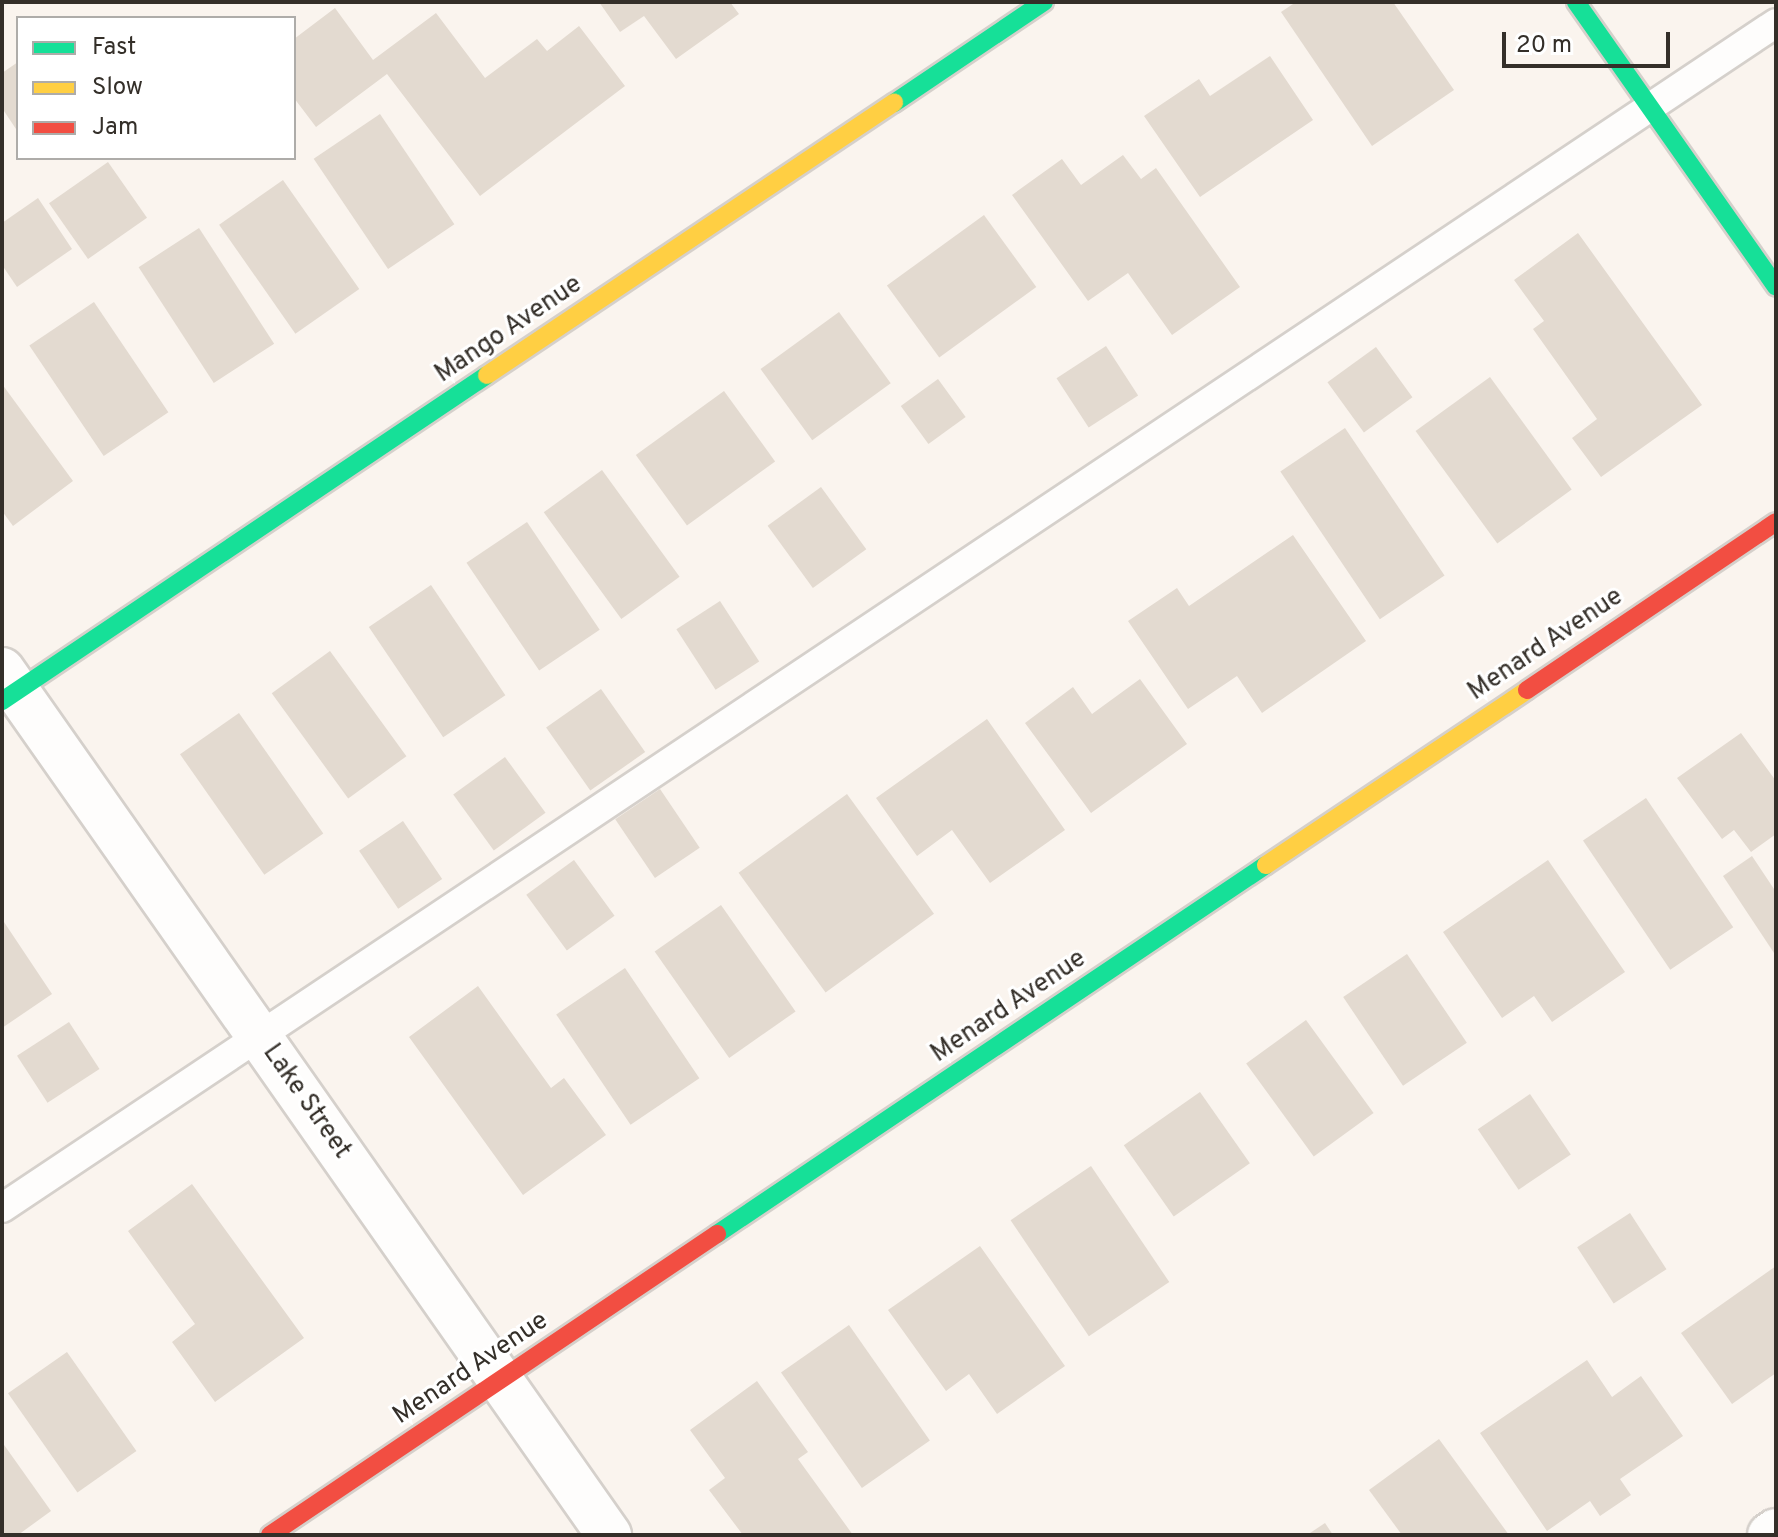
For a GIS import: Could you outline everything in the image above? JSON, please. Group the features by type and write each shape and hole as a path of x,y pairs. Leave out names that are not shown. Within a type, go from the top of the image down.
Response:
{"street":[{"name":"Mango Avenue","path":"7,687 1044,2"},
{"path":"1576,2 1776,287"},
{"name":"Menard Avenue","path":"270,1535 1776,522"},
{"name":"Lake Street","path":"7,687 259,1036 609,1535"},
{"path":"1770,1535 1776,1531"}],"lane":[{"path":"2,1208 1776,23"}],"building":[{"path":"599,2 730,2 739,14 676,59 644,16 620,32"},
{"path":"1296,2 1393,2 1454,90 1372,146 1281,12"},
{"path":"335,8 373,60 436,13 485,78 537,39 547,51 579,26 625,86 480,196 387,74 316,127 296,101 296,37"},
{"path":"1270,56 1313,120 1200,197 1144,116 1199,79 1210,96"},
{"path":"16,63 16,129 2,108 2,73"},
{"path":"380,114 454,224 388,269 314,159"},
{"path":"1123,155 1141,179 1156,168 1240,287 1172,335 1128,273 1088,301 1012,195 1062,159 1081,185"},
{"path":"108,162 147,218 88,259 49,203"},
{"path":"283,180 359,289 295,334 219,225"},
{"path":"38,198 72,249 17,287 2,265 2,223"},
{"path":"984,215 1036,287 939,358 887,286"},
{"path":"199,228 274,344 214,383 139,267"},
{"path":"1578,233 1702,405 1601,477 1572,438 1597,419 1533,329 1544,321 1514,280"},
{"path":"94,302 168,412 104,456 29,346"},
{"path":"839,312 891,383 812,440 761,369"},
{"path":"1106,346 1138,395 1089,428 1057,378"},
{"path":"1376,347 1412,397 1364,432 1327,382"},
{"path":"1490,377 1572,489 1497,544 1416,431"},
{"path":"938,379 966,417 928,444 901,406"},
{"path":"2,384 73,481 13,526 2,511"},
{"path":"724,391 775,461 687,525 636,455"},
{"path":"1345,428 1445,576 1380,619 1280,472"},
{"path":"602,470 680,577 621,619 544,512"},
{"path":"821,487 866,549 813,588 768,526"},
{"path":"527,522 600,630 539,671 466,563"},
{"path":"1293,535 1366,641 1262,713 1237,676 1188,709 1128,621 1177,588 1189,606"},
{"path":"431,585 505,695 443,737 369,627"},
{"path":"720,601 759,661 716,690 676,629"},
{"path":"330,651 406,756 348,798 272,693"},
{"path":"1140,679 1187,744 1091,813 1025,723 1073,687 1092,714"},
{"path":"601,689 645,752 590,791 546,727"},
{"path":"239,713 323,833 264,875 180,754"},
{"path":"987,719 1065,830 990,883 952,830 917,856 876,798"},
{"path":"1741,733 1776,781 1776,834 1751,852 1734,830 1722,839 1677,778"},
{"path":"505,757 546,813 494,850 453,795"},
{"path":"660,789 700,848 655,878 615,819"},
{"path":"847,794 934,914 826,992 739,873"},
{"path":"1646,798 1733,927 1670,970 1583,840"},
{"path":"403,821 442,879 398,909 359,851"},
{"path":"1752,856 1776,892 1776,956 1723,876"},
{"path":"574,860 615,916 567,951 526,895"},
{"path":"1548,860 1625,972 1552,1022 1534,996 1502,1018 1443,932"},
{"path":"721,905 796,1011 729,1058 655,951"},
{"path":"2,919 52,994 2,1028"},
{"path":"1407,954 1467,1043 1403,1086 1343,997"},
{"path":"625,968 699,1078 631,1125 556,1014"},
{"path":"478,986 551,1088 564,1078 606,1135 523,1195 409,1037"},
{"path":"1306,1020 1374,1113 1314,1157 1246,1063"},
{"path":"69,1022 99,1069 48,1103 17,1056"},
{"path":"1200,1092 1250,1163 1174,1217 1124,1145"},
{"path":"1530,1094 1571,1155 1519,1190 1478,1129"},
{"path":"1091,1166 1169,1282 1089,1336 1011,1220"},
{"path":"192,1184 304,1338 215,1402 172,1342 195,1324 128,1231"},
{"path":"1630,1213 1666,1269 1614,1304 1577,1247"},
{"path":"980,1246 1065,1366 997,1414 969,1374 946,1391 888,1310"},
{"path":"1776,1266 1776,1373 1732,1404 1681,1333"},
{"path":"849,1325 930,1441 862,1488 781,1373"},
{"path":"67,1352 136,1451 77,1492 8,1393"},
{"path":"1587,1360 1612,1397 1641,1376 1683,1436 1620,1479 1631,1495 1600,1516 1590,1501 1547,1531 1480,1433"},
{"path":"757,1381 808,1452 798,1459 853,1535 743,1535 709,1490 725,1478 690,1430"},
{"path":"1439,1439 1509,1535 1402,1535 1369,1490"},
{"path":"2,1442 51,1511 18,1535 2,1535"},
{"path":"1325,1523 1333,1535 1307,1535"}],"traffic: fast":[{"path":"894,103 1044,2"},
{"path":"1576,2 1776,287"},
{"path":"2,701 487,375"},
{"path":"717,1234 1266,865"}],"traffic: slow":[{"path":"487,375 894,103"},
{"path":"1266,865 1527,690"}],"traffic: jam":[{"path":"1527,690 1776,522"},
{"path":"270,1535 717,1234"}]}
